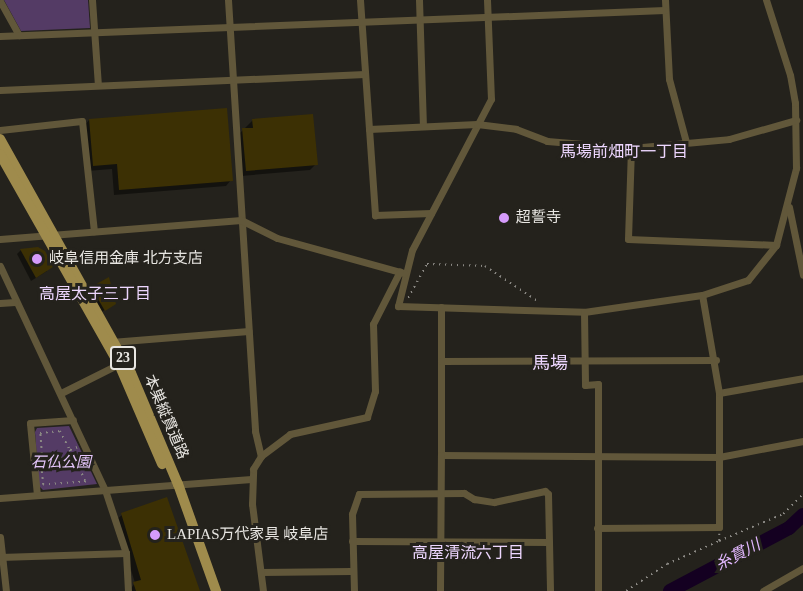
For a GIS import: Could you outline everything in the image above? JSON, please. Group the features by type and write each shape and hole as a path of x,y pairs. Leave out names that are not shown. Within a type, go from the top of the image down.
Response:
{"main road":[{"name":"本巣縦貫道路","path":"0,139 111,342 175,485 216,591"},
{"name":"本巣縦貫道路","path":"0,154 51,235"},
{"name":"本巣縦貫道路","path":"111,342 118,364 175,485 208,591"}],"street":[{"path":"92,0 98,85"},
{"path":"228,0 255,431 261,456"},
{"path":"360,0 375,215 431,213"},
{"path":"419,0 423,126"},
{"path":"263,591 250,479 261,456 298,431 367,417 375,391 373,324 491,99 487,0"},
{"path":"665,0 672,93 686,142"},
{"path":"402,272 398,306 547,308 565,313 702,295 748,280 776,245 789,205 796,168 796,120 790,75 765,0"},
{"path":"0,1 19,35"},
{"path":"0,36 664,10"},
{"path":"0,90 365,74"},
{"path":"369,129 477,124 516,129 547,141 631,148 729,139 796,120"},
{"path":"0,130 82,121 94,231"},
{"path":"631,148 628,239 776,245"},
{"path":"789,205 803,275"},
{"path":"0,239 242,220 277,238 402,272"},
{"path":"0,266 105,490 126,553 128,591"},
{"path":"597,528 719,527 719,393 716,360 702,295"},
{"path":"0,303 15,302"},
{"path":"440,591 441,307"},
{"path":"584,312 585,385 598,384 598,591"},
{"path":"111,342 249,331"},
{"path":"441,361 716,360"},
{"path":"61,393 118,364"},
{"path":"719,393 803,378"},
{"path":"37,495 30,423 73,420"},
{"path":"441,455 719,457 803,441"},
{"path":"0,498 250,479"},
{"path":"354,591 351,572 352,514 359,494 464,493 474,500 494,502 545,491 549,494 550,591"},
{"path":"0,537 6,591"},
{"path":"352,541 549,542"},
{"path":"2,557 126,553"},
{"path":"763,591 803,568"},
{"path":"261,572 351,572"}],"path":[{"path":"405,306 427,264 496,270 547,308"},
{"path":"60,431 74,458 68,458 42,460 40,433 60,431"},
{"path":"70,450 84,444"},
{"path":"68,458 70,463"},
{"path":"45,465 46,460"},
{"path":"70,463 77,463 86,482 43,485 41,466 70,463"},
{"path":"626,591 667,564 783,513 803,494"},
{"path":"719,527 719,541"}],"green space":[{"path":"4,0 88,0 90,28 21,31"},
{"name":"石仏公園","path":"69,426 97,484 43,490 39,486 35,432 37,428"}],"building":[{"path":"227,108 233,181 119,190 117,164 93,166 89,119"},
{"path":"313,114 318,165 246,171 242,128 253,128 252,119"},
{"name":"岐阜信用金庫 北方支店","path":"38,247 45,251 53,267 36,278 20,249"},
{"path":"109,277 116,304 105,311 91,287"},
{"name":"LAPIAS万代家具 岐阜店","path":"167,497 200,591 136,591 133,582 141,580 121,513"}],"waterway":[{"name":"糸貫川","path":"670,591 789,528 803,515"}],"place":[{"name":"超誓寺","path":"504,218"},
{"name":"岐阜信用金庫 北方支店","path":"37,259"},
{"name":"LAPIAS万代家具 岐阜店","path":"155,535"}],"district":[{"name":"馬場前畑町一丁目","path":"624,152"},
{"name":"高屋太子三丁目","path":"95,294"},
{"name":"馬場","path":"550,363"},
{"name":"高屋清流六丁目","path":"468,553"}]}
